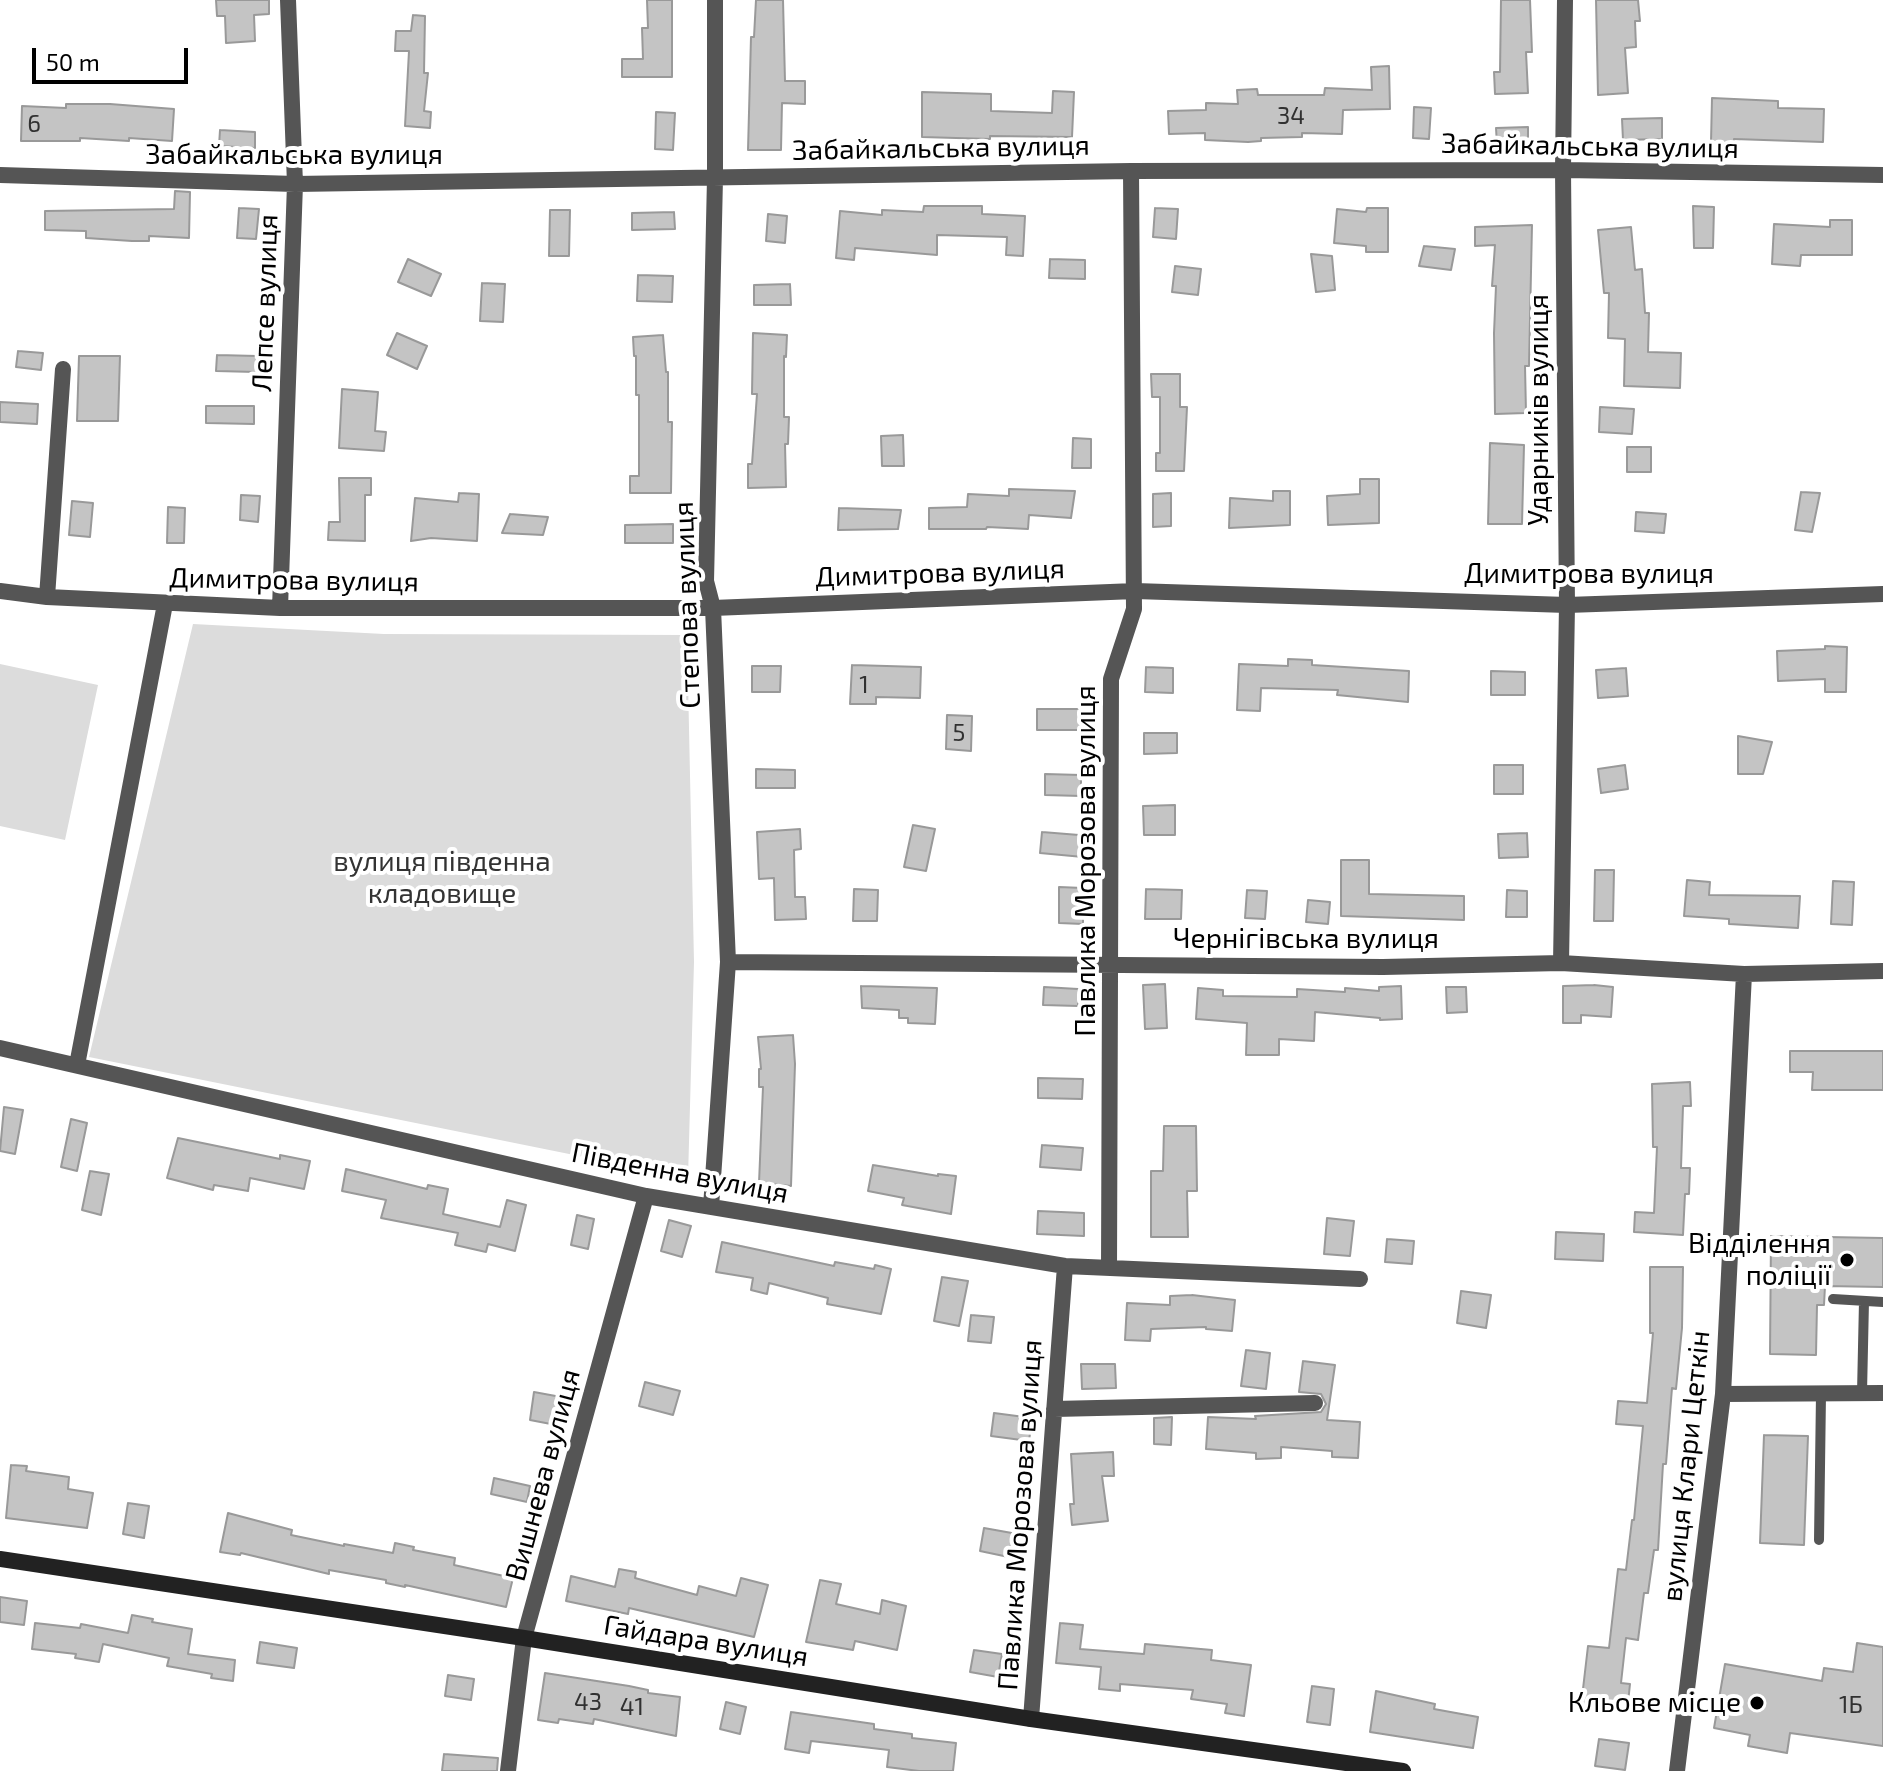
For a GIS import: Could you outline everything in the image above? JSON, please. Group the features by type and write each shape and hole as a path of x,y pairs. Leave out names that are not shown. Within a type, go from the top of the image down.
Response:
{"street":[{"name":"Лепсе вулиця","path":"280,608 295,184 288,0"},
{"name":"Степова вулиця","path":"711,1207 728,962 713,608 706,581 715,178 715,0"},
{"name":"Ударників вулиця","path":"1561,963 1567,605 1563,170 1565,0"},
{"name":"Забайкальська вулиця","path":"0,175 295,184 1131,171 1563,170 1883,175"},
{"name":"Павлика Морозова вулиця","path":"1109,1268 1111,679 1134,609 1135,591 1131,171"},
{"path":"47,597 63,369"},
{"name":"Димитрова вулиця","path":"0,591 47,597 280,608 713,608 1135,591 1567,605 1883,594"},
{"path":"77,1065 165,604"},
{"name":"Чернігівська вулиця","path":"728,962 1383,967 1561,963 1744,974 1883,971"},
{"name":"вулиця Клари Цеткін","path":"1677,1771 1723,1394 1744,974"},
{"name":"Південна вулиця","path":"0,1048 646,1196 1065,1266 1360,1279"},
{"name":"Вишнева вулиця","path":"508,1771 524,1638 646,1196"},
{"name":"Павлика Морозова вулиця","path":"1031,1719 1065,1266"},
{"path":"1723,1394 1883,1393"},
{"path":"1054,1409 1315,1403"},
{"name":"Гайдара вулиця","path":"0,1559 1031,1719 1403,1771"}],"lane":[{"path":"1833,1299 1883,1302"},
{"path":"1862,1393 1864,1301"},
{"path":"1819,1540 1821,1394"}],"green space":[{"name":"вулиця південна кладовище","path":"193,624 384,634 687,635 694,962 688,1178 89,1057"},
{"path":"0,664 98,685 65,840 0,826"}],"building":[{"path":"216,0 269,0 269,14 254,15 255,41 226,43 225,16 217,16"},
{"path":"647,0 672,0 672,77 622,77 622,59 643,59 642,28 648,28"},
{"path":"756,0 783,0 785,81 805,81 805,104 782,103 781,150 748,150 751,37 754,37"},
{"path":"1501,0 1530,0 1532,52 1526,52 1528,93 1495,94 1494,72 1500,72"},
{"path":"1596,0 1638,0 1640,21 1635,21 1636,47 1625,48 1628,93 1598,95"},
{"path":"413,15 425,16 424,73 428,73 424,111 431,112 430,128 405,126 409,51 395,51 396,31 411,31"},
{"path":"1389,66 1390,109 1343,110 1342,134 1302,133 1302,137 1261,138 1261,141 1248,142 1205,140 1205,133 1169,134 1168,111 1206,110 1206,103 1238,104 1237,90 1257,89 1258,95 1324,95 1325,88 1372,90 1371,67"},
{"path":"1053,91 1074,92 1072,137 922,137 922,92 991,94 991,111 1052,113"},
{"path":"1712,98 1778,101 1778,108 1824,109 1823,142 1734,139 1734,143 1711,142"},
{"path":"66,104 174,109 172,141 80,138 80,141 21,141 22,106 66,108"},
{"path":"1414,107 1431,108 1429,139 1413,138"},
{"path":"656,112 675,113 673,150 655,149"},
{"path":"1662,118 1662,139 1623,140 1622,119"},
{"path":"1528,127 1528,144 1497,145 1496,128"},
{"path":"220,130 255,132 255,148 219,146"},
{"path":"175,191 190,192 189,238 149,236 149,241 132,241 86,238 86,231 45,230 45,211 174,209"},
{"path":"924,206 982,206 982,214 1025,216 1023,256 1006,255 1007,237 937,235 937,255 855,248 854,260 836,258 840,211 882,215 882,210 923,212"},
{"path":"1693,206 1714,207 1713,248 1694,248"},
{"path":"239,208 259,209 256,239 237,238"},
{"path":"1155,208 1178,209 1176,239 1153,237"},
{"path":"1367,208 1388,208 1388,252 1366,252 1366,246 1334,243 1337,209 1366,212"},
{"path":"550,210 570,210 569,256 549,256"},
{"path":"674,212 675,229 632,230 632,213"},
{"path":"768,214 787,216 785,243 766,241"},
{"path":"1830,220 1852,220 1852,255 1801,255 1800,266 1772,264 1774,224 1830,227"},
{"path":"1532,225 1529,366 1525,366 1526,413 1495,414 1496,286 1492,286 1495,245 1475,246 1475,227"},
{"path":"1631,227 1635,270 1642,269 1645,313 1649,313 1648,352 1681,353 1680,388 1624,386 1625,339 1608,338 1609,293 1604,293 1598,230"},
{"path":"1424,246 1455,249 1451,270 1419,266"},
{"path":"1311,254 1332,256 1335,290 1316,292"},
{"path":"408,259 441,274 431,296 398,282"},
{"path":"1050,259 1085,260 1085,279 1049,278"},
{"path":"1175,266 1201,269 1198,295 1172,292"},
{"path":"638,275 673,276 672,302 637,301"},
{"path":"482,283 505,284 503,322 480,321"},
{"path":"790,284 791,305 754,305 754,285"},
{"path":"397,333 427,346 417,369 387,355"},
{"path":"753,333 787,335 784,356 784,417 789,417 788,444 785,444 786,487 748,488 757,394 752,394"},
{"path":"663,335 668,372 668,422 672,422 671,493 630,493 630,476 639,476 639,395 636,395 633,337"},
{"path":"18,351 43,353 41,370 16,367"},
{"path":"217,355 257,356 256,372 216,371"},
{"path":"79,356 120,356 118,421 77,421"},
{"path":"1151,374 1180,374 1180,407 1187,407 1184,471 1156,471 1156,453 1160,453 1160,397 1152,397"},
{"path":"342,389 378,392 375,431 386,432 384,451 339,448"},
{"path":"0,402 38,404 37,424 0,422"},
{"path":"206,406 254,406 254,424 206,423"},
{"path":"1600,407 1634,409 1632,434 1599,432"},
{"path":"903,435 904,466 882,466 881,436"},
{"path":"1073,438 1091,439 1091,468 1072,468"},
{"path":"1490,443 1524,445 1522,524 1488,524"},
{"path":"1627,447 1651,447 1651,472 1627,472"},
{"path":"339,478 371,478 371,495 365,495 365,541 328,540 329,522 340,522"},
{"path":"1360,479 1379,479 1379,523 1328,525 1327,496 1360,494"},
{"path":"1009,489 1075,491 1071,518 1029,515 1028,529 929,529 929,508 967,507 968,494 1009,496"},
{"path":"1273,491 1290,491 1290,525 1229,528 1230,498 1273,501"},
{"path":"1801,492 1820,493 1812,532 1795,530"},
{"path":"459,493 479,494 477,541 431,538 411,541 415,498 458,502"},
{"path":"1171,493 1171,526 1153,527 1153,494"},
{"path":"241,495 260,496 258,522 240,520"},
{"path":"72,501 93,503 90,537 69,535"},
{"path":"168,507 185,508 184,543 167,543"},
{"path":"839,508 901,510 898,529 838,530"},
{"path":"1636,512 1666,514 1664,533 1635,531"},
{"path":"510,514 548,517 543,535 502,533"},
{"path":"673,524 673,543 625,543 625,525"},
{"path":"1825,646 1847,647 1846,692 1825,692 1825,679 1778,681 1777,651 1825,649"},
{"path":"1288,659 1312,660 1312,665 1409,671 1408,702 1337,695 1338,690 1261,688 1260,711 1237,710 1239,664 1288,666"},
{"path":"852,665 921,667 920,698 876,697 876,704 850,704"},
{"path":"752,666 781,666 780,692 752,692"},
{"path":"1146,667 1173,668 1173,693 1145,692"},
{"path":"1626,668 1628,696 1598,698 1596,670"},
{"path":"1491,671 1525,672 1525,695 1491,695"},
{"path":"1037,709 1081,709 1081,730 1037,730"},
{"path":"947,715 972,716 971,751 946,749"},
{"path":"1144,733 1177,733 1177,753 1144,754"},
{"path":"1738,736 1772,742 1763,774 1738,774"},
{"path":"1494,765 1523,765 1523,794 1494,794"},
{"path":"1625,765 1628,789 1601,793 1598,769"},
{"path":"756,769 795,770 795,788 756,788"},
{"path":"1045,774 1081,775 1081,796 1045,795"},
{"path":"1175,805 1175,835 1144,835 1143,806"},
{"path":"913,825 935,829 926,871 904,867"},
{"path":"800,829 801,849 794,850 795,897 805,897 806,919 775,920 774,878 759,879 757,832"},
{"path":"1042,832 1079,835 1083,857 1040,853"},
{"path":"1527,833 1528,857 1499,858 1498,834"},
{"path":"1341,860 1369,860 1369,894 1464,896 1464,920 1341,916"},
{"path":"1595,870 1614,870 1613,921 1594,921"},
{"path":"1687,880 1710,882 1709,895 1800,896 1798,928 1729,924 1729,919 1684,916"},
{"path":"1833,881 1854,882 1852,925 1831,924"},
{"path":"1059,887 1083,888 1083,924 1059,923"},
{"path":"854,889 878,890 877,921 853,921"},
{"path":"1146,889 1182,890 1181,919 1145,919"},
{"path":"1247,890 1267,891 1265,919 1245,918"},
{"path":"1507,890 1527,891 1527,917 1506,917"},
{"path":"1308,900 1330,902 1328,924 1306,922"},
{"path":"1165,984 1167,1028 1145,1029 1143,985"},
{"path":"861,986 937,988 935,1024 908,1023 908,1018 899,1018 899,1010 862,1008"},
{"path":"1401,986 1402,1019 1380,1020 1315,1012 1314,1041 1279,1039 1279,1055 1246,1055 1247,1023 1196,1019 1198,988 1223,990 1223,996 1297,997 1297,989 1345,992 1345,988 1379,991 1379,987"},
{"path":"1563,986 1613,987 1611,1017 1581,1015 1581,1023 1563,1023"},
{"path":"1044,987 1078,989 1078,1006 1043,1005"},
{"path":"1446,987 1466,987 1467,1012 1447,1013"},
{"path":"793,1035 791,1186 759,1183 763,1087 759,1087 758,1037"},
{"path":"1790,1051 1883,1051 1883,1090 1812,1090 1813,1072 1790,1072"},
{"path":"1038,1078 1083,1079 1082,1099 1038,1098"},
{"path":"1690,1082 1691,1106 1683,1106 1681,1168 1690,1168 1683,1235 1634,1232 1635,1212 1654,1213 1657,1147 1653,1147 1652,1084"},
{"path":"4,1107 23,1110 15,1154 0,1151"},
{"path":"71,1119 87,1123 77,1171 61,1167"},
{"path":"1164,1126 1196,1126 1197,1191 1187,1191 1188,1237 1151,1237 1151,1171 1163,1171"},
{"path":"178,1138 280,1159 280,1155 310,1161 304,1189 250,1178 248,1191 214,1185 213,1190 167,1178"},
{"path":"1042,1145 1083,1148 1081,1170 1040,1167"},
{"path":"873,1165 956,1176 951,1214 902,1205 904,1198 868,1191"},
{"path":"346,1169 427,1189 428,1185 448,1189 443,1214 500,1227 507,1200 526,1205 515,1251 488,1244 486,1252 455,1245 458,1233 381,1218 386,1200 342,1191"},
{"path":"90,1171 109,1174 101,1215 82,1210"},
{"path":"1038,1211 1084,1213 1084,1236 1037,1234"},
{"path":"577,1215 594,1219 588,1249 571,1245"},
{"path":"1327,1218 1354,1221 1350,1256 1324,1254"},
{"path":"669,1220 691,1226 682,1257 661,1251"},
{"path":"1556,1232 1604,1234 1603,1261 1555,1259"},
{"path":"1771,1236 1883,1238 1883,1287 1825,1286 1824,1305 1817,1305 1816,1355 1770,1354"},
{"path":"1387,1239 1414,1241 1412,1264 1385,1262"},
{"path":"722,1242 834,1266 835,1262 891,1269 881,1314 827,1304 828,1298 769,1283 767,1294 751,1290 753,1278 716,1272"},
{"path":"1650,1267 1683,1267 1682,1328 1676,1389 1672,1388 1666,1464 1663,1464 1658,1550 1654,1550 1648,1593 1644,1593 1638,1640 1626,1638 1621,1683 1630,1684 1627,1712 1581,1706 1588,1646 1609,1648 1618,1569 1626,1570 1634,1520 1643,1426 1616,1424 1618,1401 1647,1403 1653,1333 1650,1333"},
{"path":"942,1277 968,1281 959,1326 934,1321"},
{"path":"1461,1291 1491,1295 1486,1328 1457,1323"},
{"path":"1170,1296 1235,1300 1232,1331 1206,1327 1151,1329 1150,1341 1125,1340 1127,1303 1170,1305"},
{"path":"971,1315 994,1317 991,1343 968,1341"},
{"path":"1246,1350 1270,1353 1266,1389 1241,1386"},
{"path":"1303,1361 1335,1365 1327,1420 1360,1422 1358,1458 1332,1457 1332,1451 1281,1447 1281,1458 1256,1459 1256,1453 1206,1449 1208,1417 1256,1419 1255,1416 1321,1412 1326,1404 1321,1394 1299,1392"},
{"path":"1081,1364 1115,1364 1116,1388 1082,1389"},
{"path":"645,1382 680,1391 673,1415 639,1406"},
{"path":"534,1392 561,1397 556,1425 530,1420"},
{"path":"994,1413 1032,1418 1029,1441 991,1436"},
{"path":"1172,1417 1171,1445 1154,1444 1154,1418"},
{"path":"1764,1435 1808,1436 1804,1545 1760,1543"},
{"path":"1113,1452 1114,1476 1102,1476 1108,1521 1072,1525 1071,1454"},
{"path":"11,1465 27,1466 26,1471 69,1477 68,1489 93,1493 87,1528 6,1518"},
{"path":"494,1478 530,1486 527,1502 491,1494"},
{"path":"128,1503 149,1506 144,1538 123,1534"},
{"path":"228,1513 292,1530 291,1535 344,1546 393,1553 395,1543 414,1547 413,1550 455,1558 454,1565 513,1578 506,1607 386,1583 386,1580 329,1570 329,1574 241,1553 220,1552"},
{"path":"984,1528 1023,1535 1018,1559 980,1551"},
{"path":"619,1569 636,1572 635,1578 697,1595 699,1586 736,1596 741,1578 768,1585 754,1637 629,1608 628,1614 566,1601 571,1576 615,1587"},
{"path":"820,1580 841,1584 836,1604 880,1614 882,1600 906,1606 897,1650 855,1641 853,1650 806,1642"},
{"path":"0,1597 27,1601 24,1625 0,1622"},
{"path":"132,1615 192,1629 188,1654 235,1660 233,1681 167,1666 169,1658 103,1644 99,1662 75,1658 76,1654 32,1649 35,1623 80,1628 81,1624 128,1633"},
{"path":"1060,1623 1083,1625 1080,1649 1144,1654 1145,1644 1212,1650 1211,1660 1251,1665 1244,1716 1225,1713 1227,1704 1191,1699 1193,1690 1120,1684 1120,1691 1099,1689 1101,1667 1056,1663"},
{"path":"260,1642 297,1648 294,1668 257,1663"},
{"path":"1857,1643 1883,1647 1883,1746 1790,1733 1787,1753 1748,1746 1750,1735 1714,1728 1725,1664 1822,1681 1824,1668 1853,1672"},
{"path":"974,1650 1002,1654 998,1677 970,1672"},
{"path":"545,1673 680,1697 676,1736 594,1719 593,1724 559,1719 558,1723 538,1720"},
{"path":"448,1675 474,1679 471,1700 445,1696"},
{"path":"1312,1686 1334,1689 1330,1725 1307,1722"},
{"path":"1376,1691 1435,1704 1434,1709 1478,1717 1473,1748 1370,1732"},
{"path":"726,1702 746,1707 740,1734 720,1729"},
{"path":"791,1712 874,1724 874,1729 912,1734 912,1738 956,1743 953,1771 887,1767 889,1750 811,1741 809,1753 785,1749"},
{"path":"1599,1739 1629,1743 1625,1770 1595,1766"},
{"path":"444,1754 498,1758 497,1771 442,1771"}],"place":[{"name":"Відділення поліції","path":"1847,1260"},
{"name":"Кльове місце","path":"1757,1703"}]}
